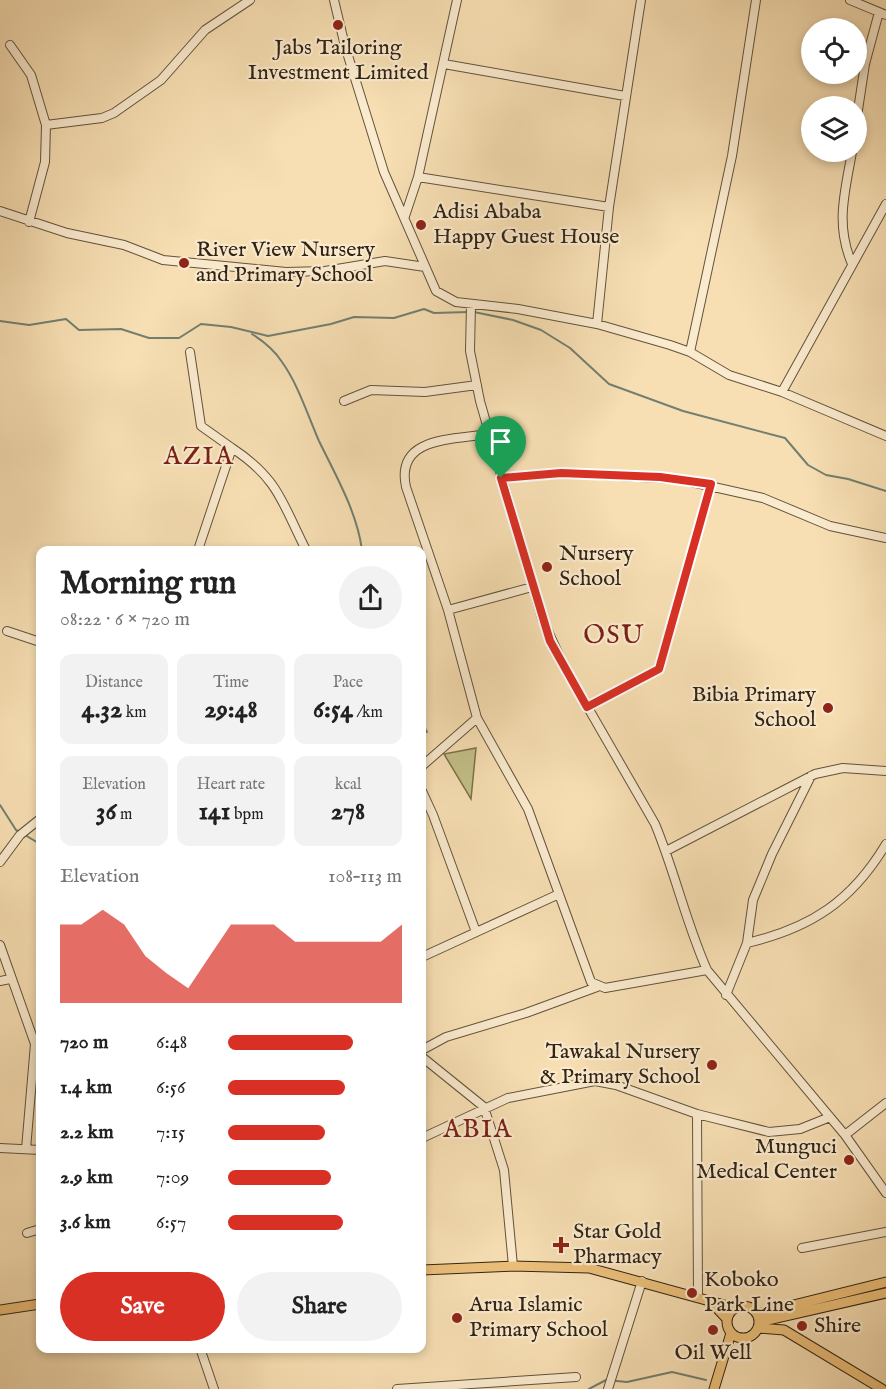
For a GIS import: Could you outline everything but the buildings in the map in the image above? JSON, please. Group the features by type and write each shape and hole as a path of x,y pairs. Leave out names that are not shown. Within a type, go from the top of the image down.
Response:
{"main road":[{"path":"426,1269 513,1266 589,1268 735,1308 748,1306 758,1321 784,1330 882,1389"},
{"path":"731,1333 743,1338 749,1337 758,1321 886,1282"},
{"path":"758,1321 886,1293"},
{"path":"710,1301 727,1319 731,1333 714,1389"},
{"path":"0,1310 36,1305"},
{"path":"727,1319 735,1308"}],"street":[{"path":"46,125 102,118 114,113 161,80 205,30 250,0"},
{"path":"334,0 345,46 378,154 436,291 456,302 518,309 597,324 690,352 729,375 782,392 886,436"},
{"path":"405,216 418,177 456,0"},
{"path":"597,324 609,207 640,0"},
{"path":"690,352 732,156 756,0"},
{"path":"850,0 883,13 865,63 860,96"},
{"path":"10,45 31,75 46,125 45,162 29,222"},
{"path":"444,64 625,96"},
{"path":"850,162 842,233 852,264"},
{"path":"418,177 609,207"},
{"path":"782,392 886,204"},
{"path":"0,211 29,222 97,241 124,245 163,260 286,272 325,271 385,261 425,267"},
{"path":"471,304 470,351 488,434 550,641 628,774 666,851 695,942 707,970 845,1135 886,1193"},
{"path":"190,352 201,426 267,475 278,490 304,546"},
{"path":"344,402 371,390 425,392 477,385"},
{"path":"488,434 421,446 411,454 405,469 406,487 448,610 477,718 522,797 589,978 597,987"},
{"path":"199,546 232,448"},
{"path":"501,478 561,473 660,477 711,484 764,498 830,526 886,538"},
{"path":"587,707 659,669 711,484"},
{"path":"448,610 532,587"},
{"path":"7,631 36,641"},
{"path":"426,763 477,718"},
{"path":"666,851 811,776 830,769 886,771"},
{"path":"726,995 747,943 753,900 771,854 811,776"},
{"path":"426,799 434,815 476,932"},
{"path":"0,862 20,835 36,822"},
{"path":"747,943 782,935 816,919 833,907 871,866 886,844"},
{"path":"426,955 558,894"},
{"path":"0,945 10,979 33,1036 36,1055"},
{"path":"426,1048 446,1037 526,1013 597,987 707,970"},
{"path":"0,981 10,979"},
{"path":"426,1061 484,1107 504,1170 513,1266"},
{"path":"26,1149 36,1069"},
{"path":"426,1136 484,1107 547,1089 595,1081 616,1085 697,1114 769,1132 800,1129 830,1117"},
{"path":"845,1135 886,1103"},
{"path":"697,1114 698,1298"},
{"path":"0,1148 36,1150"},
{"path":"27,1233 36,1230"},
{"path":"802,1248 886,1232"},
{"path":"608,1389 642,1281"},
{"path":"202,1353 214,1389"},
{"path":"397,1389 576,1377"}],"shaded area":[{"path":"476,748 471,799 444,754"}],"waterway":[{"path":"0,321 29,325 66,319 79,330 121,329 149,338 179,338 201,324 231,327 268,336 331,324 354,317 394,318 424,309 434,313 469,312"},
{"path":"474,312 513,320 541,330 570,348 609,384 683,411 785,438 808,465 826,475 848,479 886,491"},
{"path":"252,334 276,354 293,380 351,508 361,546"},
{"path":"0,805 16,830 20,832"},
{"path":"25,835 36,842"},
{"path":"589,1389 606,1380 627,1382 672,1372 706,1380"}],"place":[{"name":"Jabs Tailoring Investment Limited","path":"338,25"},
{"name":"Adisi Ababa Happy Guest House","path":"421,225"},
{"name":"River View Nursery and Primary School","path":"184,263"},
{"name":"Nursery School","path":"547,567"},
{"name":"Bibia Primary School","path":"828,708"},
{"name":"Tawakal Nursery & Primary School","path":"712,1065"},
{"name":"Munguci Medical Center","path":"849,1160"},
{"name":"Star Gold Pharmacy","path":"561,1245"},
{"name":"Koboko Park Line","path":"692,1293"},
{"name":"Arua Islamic Primary School","path":"457,1318"},
{"name":"Shire","path":"802,1326"},
{"name":"Oil Well","path":"713,1330"}],"district":[{"name":"AZIA","path":"199,456"},
{"name":"OSU","path":"614,635"},
{"name":"ABIA","path":"478,1129"}],"route":[{"path":"561,473 660,477 711,484 659,669 587,707 550,641 501,478 561,473"}]}
